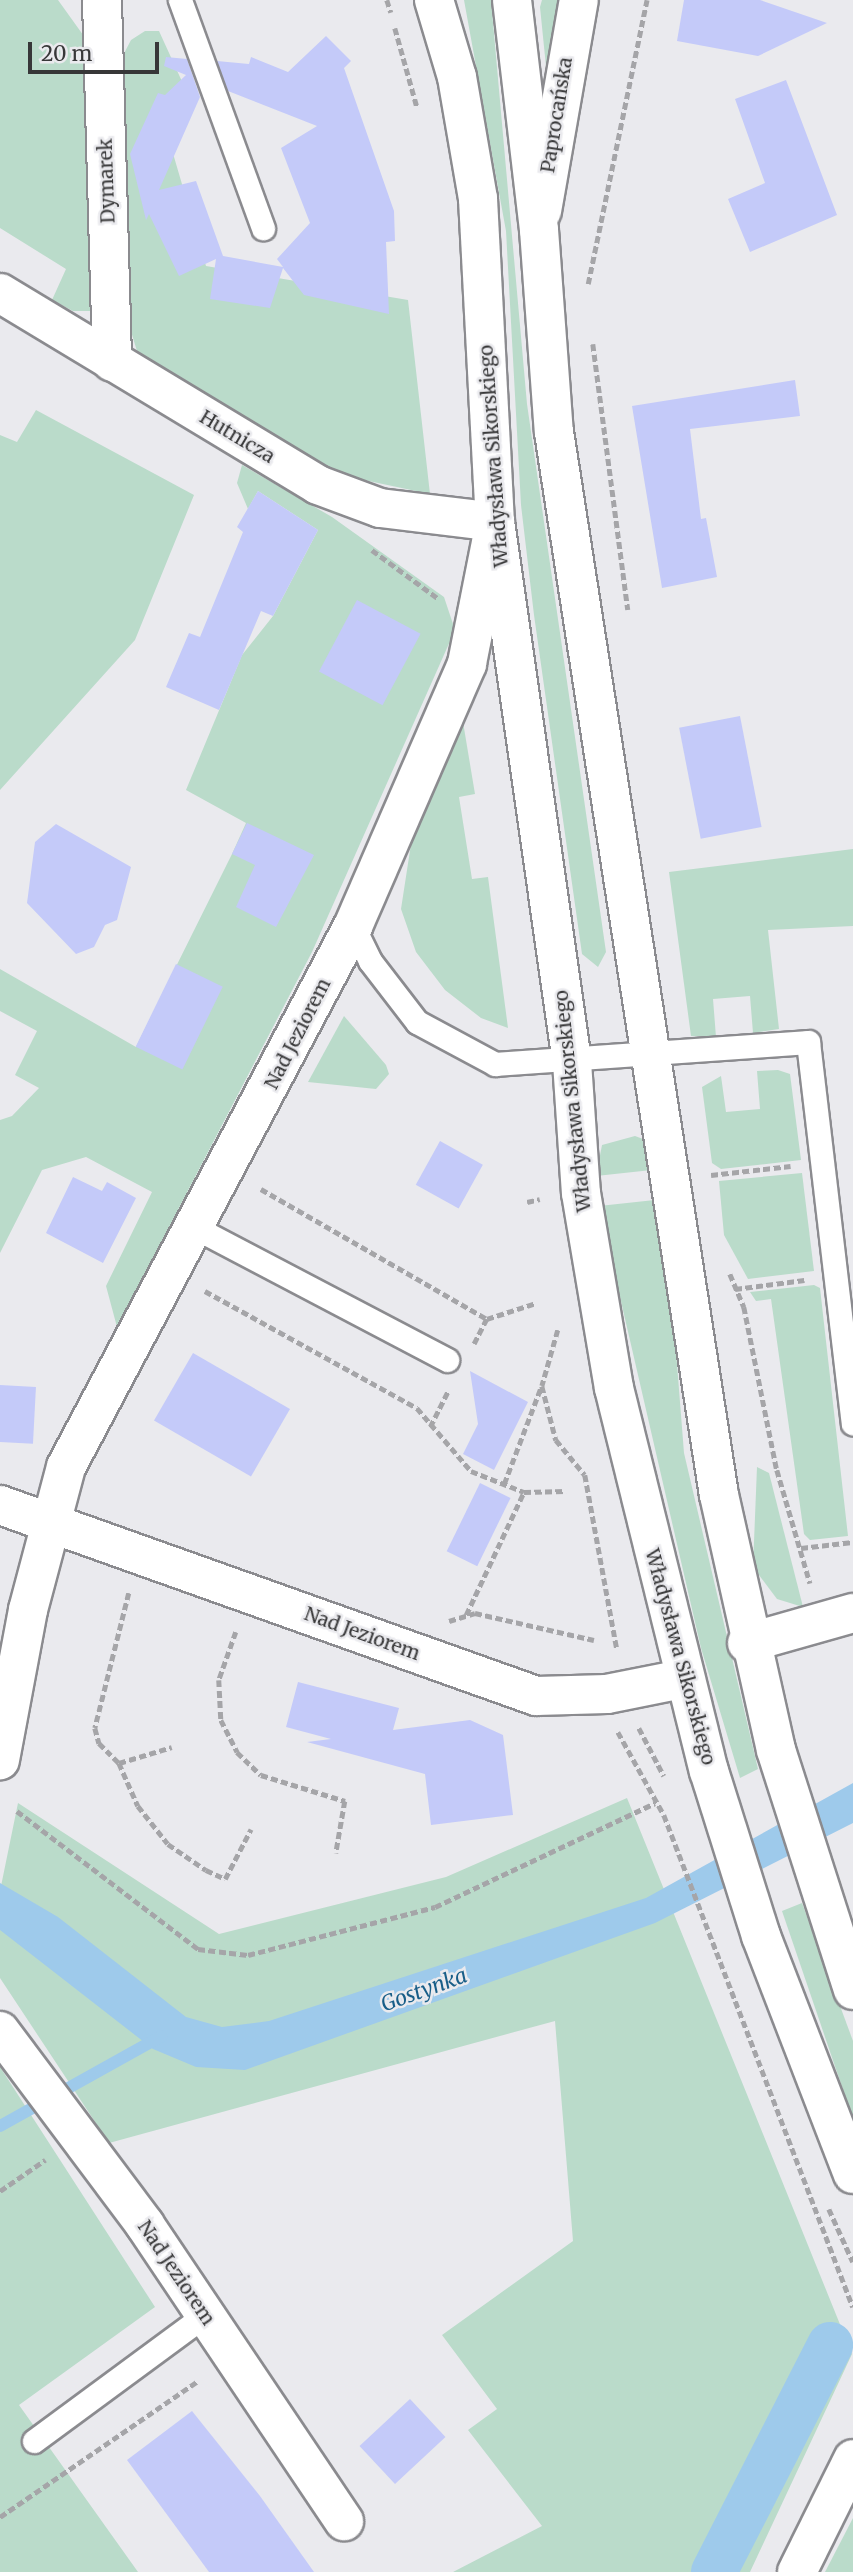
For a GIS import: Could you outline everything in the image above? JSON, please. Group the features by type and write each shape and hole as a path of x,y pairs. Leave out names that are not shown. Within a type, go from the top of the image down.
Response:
{"street":[{"name":"Dymarek","path":"102,0 112,362"},
{"name":"Władysława Sikorskiego","path":"434,0 457,76 478,199 495,522 572,1062 581,1193 614,1388 682,1679 709,1771 761,1936 853,2174"},
{"path":"512,0 539,230 554,432 747,1643 776,1750 829,1903 853,1990"},
{"name":"Paprocańska","path":"539,230 579,0"},
{"name":"Hutnicza","path":"0,293 318,485 380,508 495,522"},
{"name":"Nad Jeziorem","path":"0,1759 47,1524 66,1467 353,926 467,664 495,522"},
{"name":"Nad Jeziorem","path":"0,1505 47,1524 536,1696 607,1694 682,1679"},
{"path":"747,1643 837,1618"},
{"name":"Nad Jeziorem","path":"0,2031 35,2074 205,2315 344,2521"},
{"path":"797,2572 853,2459"}],"lane":[{"path":"180,0 263,228"},
{"path":"353,926 378,972 417,1022 495,1064 526,1066 808,1042 852,1408"},
{"path":"194,1227 457,1364"},
{"path":"34,2441 205,2315"}],"path":[{"path":"387,0 418,113"},
{"path":"586,292 647,0"},
{"path":"592,333 629,624"},
{"path":"361,541 451,607"},
{"path":"703,1176 822,1163"},
{"path":"248,1181 487,1319"},
{"path":"726,1264 735,1289 801,1548 837,1618"},
{"path":"735,1289 836,1278"},
{"path":"192,1284 417,1408 430,1427 471,1471 524,1492 566,1491"},
{"path":"430,1427 457,1364 487,1319 536,1303"},
{"path":"504,1484 541,1386"},
{"path":"466,1615 524,1492"},
{"path":"801,1548 853,1542"},
{"path":"131,1586 95,1728 99,1743 119,1763 138,1806 168,1844 206,1870 225,1879 251,1829"},
{"path":"239,1623 219,1680 220,1720 237,1752 261,1775 345,1801 336,1853"},
{"path":"607,1694 623,1745 664,1815 715,1957 853,2307"},
{"path":"638,1725 670,1786"},
{"path":"119,1763 172,1747"},
{"path":"17,1811 198,1949 248,1955 435,1907 655,1803"},
{"path":"0,2191 79,2137"},
{"path":"0,2517 233,2357"}],"green space":[{"path":"0,0 58,0 91,46 95,311 73,311 52,300 66,269 0,228"},
{"path":"464,0 491,0 527,404 606,952 598,967 582,954 534,615 521,505 506,231"},
{"path":"542,0 571,0 549,96 540,7"},
{"path":"145,31 159,31 190,99 167,133 206,266 408,300 430,494 345,476 140,361 123,305 119,63 131,40"},
{"path":"36,410 194,495 135,640 0,790 0,435 17,442"},
{"path":"242,465 332,517 444,597 455,630 312,952 117,1327 106,1286 152,1192 86,1157 42,1170 0,1253 0,1120 12,1116 39,1088 15,1075 37,1031 0,1011 0,969 136,1047 232,854 246,823 186,790 242,655 273,616 318,530 258,491 248,509 237,483"},
{"path":"461,710 475,794 459,797 472,879 488,877 508,1028 481,1018 445,990 416,952 401,909 415,818"},
{"path":"853,849 853,926 768,930 779,1029 753,1033 750,996 713,999 716,1037 691,1036 669,872"},
{"path":"344,1016 386,1065 389,1074 376,1089 308,1082"},
{"path":"778,1070 790,1074 801,1160 721,1169 712,1163 702,1087 721,1076 726,1112 760,1109 757,1071"},
{"path":"635,1136 651,1142 661,1169 596,1176 602,1145"},
{"path":"802,1173 814,1271 748,1279 724,1235 719,1181"},
{"path":"664,1199 684,1453 758,1769 740,1778 701,1648 599,1206"},
{"path":"814,1285 820,1288 848,1536 810,1540 804,1534 771,1299 756,1301 750,1292"},
{"path":"757,1467 769,1473 803,1607 777,1599 753,1567"},
{"path":"627,1798 852,2354 750,2572 453,2572 542,2526 468,2430 497,2409 442,2335 573,2241 555,2021 109,2143 0,1978 0,1891 18,1803 219,1934 446,1877"},
{"path":"802,1903 853,2041 853,2119 782,1911"},
{"path":"0,2067 155,2307 19,2405 138,2572 0,2572"},
{"path":"853,2518 853,2572 825,2572"}],"water":[{"name":"Gostynka","path":"853,1783 853,1823 655,1923 245,2070 196,2067 153,2049 0,1930 0,1883 58,1917 186,2017 222,2027 269,2021 646,1898"}],"building":[{"path":"684,0 760,0 827,23 758,56 677,41"},
{"path":"326,36 351,61 344,68 394,211 395,241 386,242 389,314 304,295 283,268 270,308 210,299 216,259 179,276 149,214 146,220 130,154 158,93 165,95 186,75 164,66 166,57 187,59 200,97 159,190 196,181 223,256 283,267 277,259 310,223 281,148 317,126 228,91 217,61 249,64 251,57 288,72"},
{"path":"786,80 837,215 750,252 728,199 765,183 735,99"},
{"path":"795,380 800,416 690,429 701,519 706,518 717,577 662,588 632,406"},
{"path":"258,491 318,530 273,616 261,611 219,710 166,687 189,633 200,637 243,532 237,527"},
{"path":"357,600 421,634 383,705 319,672"},
{"path":"740,716 762,827 701,839 679,728"},
{"path":"247,823 314,855 276,927 236,907 255,865 232,854"},
{"path":"56,824 131,867 117,920 105,925 94,947 76,954 27,903 35,842"},
{"path":"176,964 223,987 182,1069 136,1047"},
{"path":"440,1141 483,1165 459,1208 416,1185"},
{"path":"73,1177 102,1191 107,1182 136,1198 103,1263 46,1233"},
{"path":"193,1353 290,1409 251,1477 154,1421"},
{"path":"470,1371 528,1402 494,1470 463,1454 478,1424"},
{"path":"0,1385 36,1387 33,1444 0,1442"},
{"path":"480,1483 511,1498 477,1566 447,1551"},
{"path":"298,1682 399,1708 393,1730 470,1720 503,1735 513,1815 431,1825 425,1774 307,1742 331,1739 286,1727"},
{"path":"410,2399 445,2437 395,2484 360,2446"},
{"path":"192,2411 260,2496 314,2572 209,2572 127,2460"}],"waterway":[{"path":"0,2126 162,2036"},
{"path":"714,2572 830,2345"}]}
